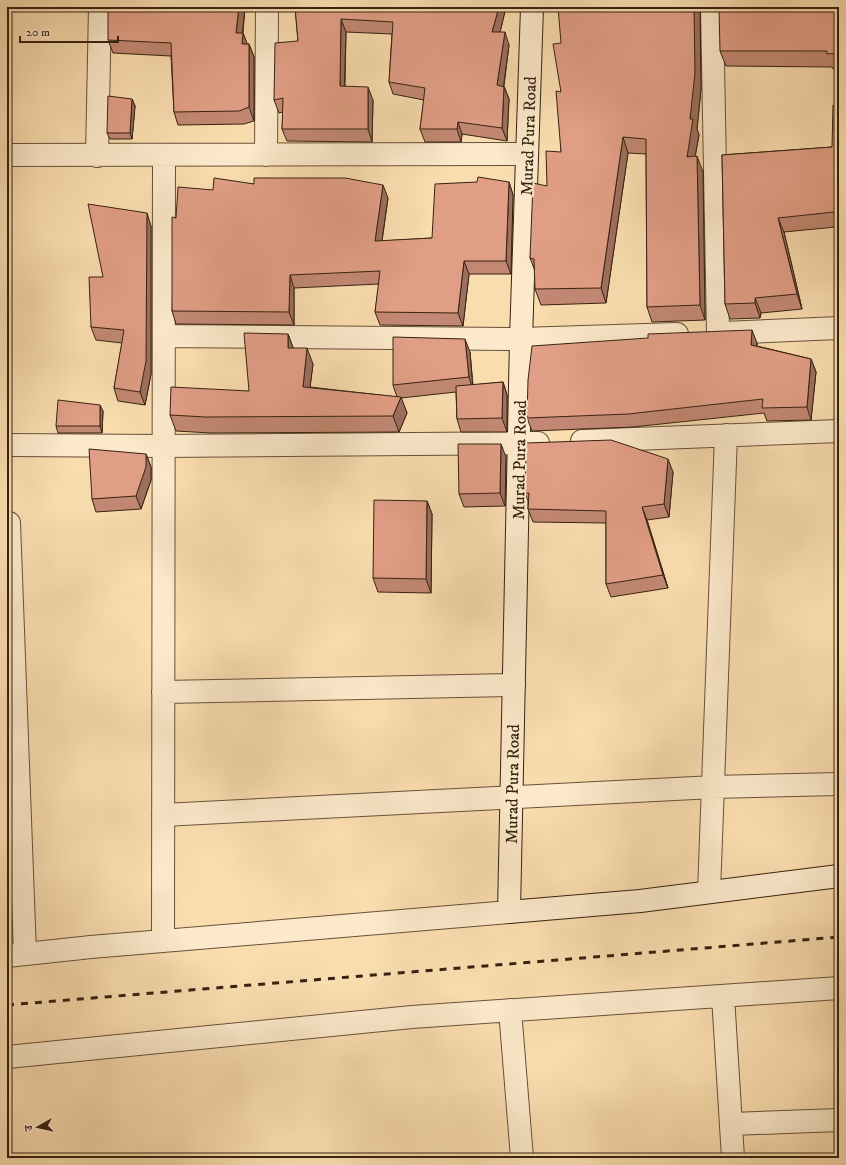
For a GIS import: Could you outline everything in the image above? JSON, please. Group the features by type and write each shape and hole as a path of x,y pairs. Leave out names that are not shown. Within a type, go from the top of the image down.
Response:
{"street":[{"path":"97,156 100,7"},
{"path":"266,155 267,7"},
{"name":"Murad Pura Road","path":"509,912 521,339 532,7"},
{"path":"712,7 718,333"},
{"path":"7,155 528,154"},
{"path":"163,941 164,155"},
{"path":"164,336 521,339 839,328"},
{"path":"7,445 163,446 519,444 839,430"},
{"path":"709,892 726,435"},
{"path":"10,523 16,955 163,941 640,901 839,876"},
{"path":"163,692 514,685"},
{"path":"163,815 512,799 714,787 839,784"},
{"path":"7,1057 412,1017 839,988"},
{"path":"723,996 733,1158"},
{"path":"510,1010 522,1158"},
{"path":"732,1124 839,1120"}],"building":[{"path":"108,7 137,10 137,7 239,7 236,33 243,33 242,44 249,44 249,107 239,111 174,112 171,43 108,40"},
{"path":"295,7 499,7 492,32 505,32 497,85 504,87 502,128 458,122 457,129 420,129 425,88 389,82 393,22 341,19 340,86 368,87 368,129 282,129 283,98 274,100 275,43 298,41"},
{"path":"558,7 694,7 695,73 690,119 693,119 687,157 697,156 700,305 647,307 646,139 623,137 601,288 535,289 534,259 530,258 533,183 547,186 546,151 561,152 556,91 561,92 553,44 561,43"},
{"path":"719,7 839,7 839,53 827,54 827,51 720,51"},
{"path":"108,96 132,99 130,133 107,133"},
{"path":"833,105 839,105 839,246 834,212 778,218 797,294 755,298 755,303 725,304 722,155 832,147"},
{"path":"478,177 509,182 506,261 464,261 458,313 375,312 380,271 290,275 289,312 172,311 172,217 176,218 178,187 213,190 214,178 254,184 254,178 345,178 383,185 375,241 432,238 435,184 477,182"},
{"path":"88,204 147,213 146,361 140,392 114,388 124,330 91,327 89,277 103,277"},
{"path":"752,330 751,345 811,359 807,407 762,408 763,399 628,414 527,418 528,380 532,346 648,338 648,334"},
{"path":"244,333 288,334 288,348 307,348 303,387 401,397 393,416 205,417 170,415 171,387 249,391"},
{"path":"393,337 465,339 469,377 393,385"},
{"path":"503,382 502,418 457,419 456,386"},
{"path":"58,400 100,405 100,426 56,426"},
{"path":"611,440 668,459 664,504 642,507 663,575 606,584 606,511 528,509 529,493 525,493 526,443"},
{"path":"458,444 501,444 500,493 459,494"},
{"path":"89,449 146,454 146,467 136,496 92,499"},
{"path":"374,500 427,501 426,579 373,578"}],"railway":[{"path":"7,1005 839,937"}]}
